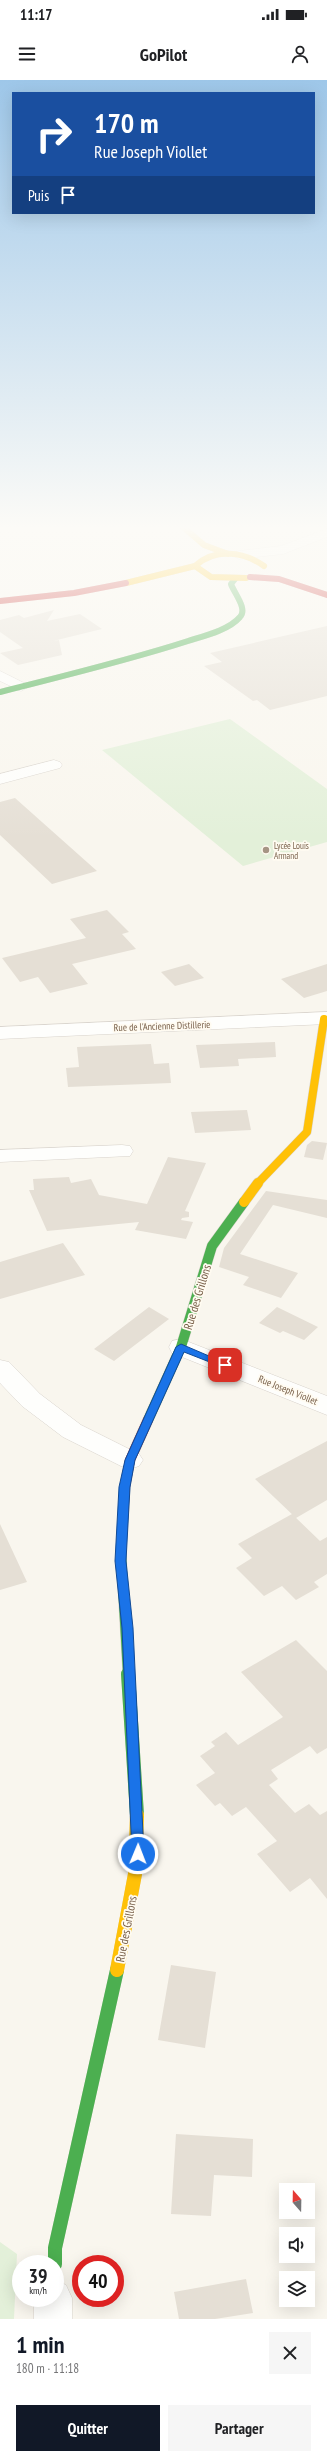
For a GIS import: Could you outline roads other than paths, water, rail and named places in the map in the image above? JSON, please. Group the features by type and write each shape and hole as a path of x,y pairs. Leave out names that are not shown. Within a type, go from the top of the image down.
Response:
{"street":[{"path":"0,692 213,635 221,630"},
{"path":"0,675 21,687"},
{"path":"0,779 54,765"},
{"name":"Rue de l'Ancienne Distillerie","path":"0,1033 326,1019"},
{"name":"Rue des Grillons","path":"55,2255 55,2248 106,2026 136,1878 139,1843 127,1628 121,1561 125,1487 130,1460 181,1347 194,1312 212,1246 260,1180 307,1132 326,1019"},
{"path":"0,1156 122,1151"},
{"name":"Rue Joseph Viollet","path":"181,1347 327,1406"},
{"path":"0,1368 31,1400 72,1431 130,1460"},
{"path":"53,2319 54,2307"}],"place":[{"name":"Lycée Louis Armand","path":"266,850"}]}
